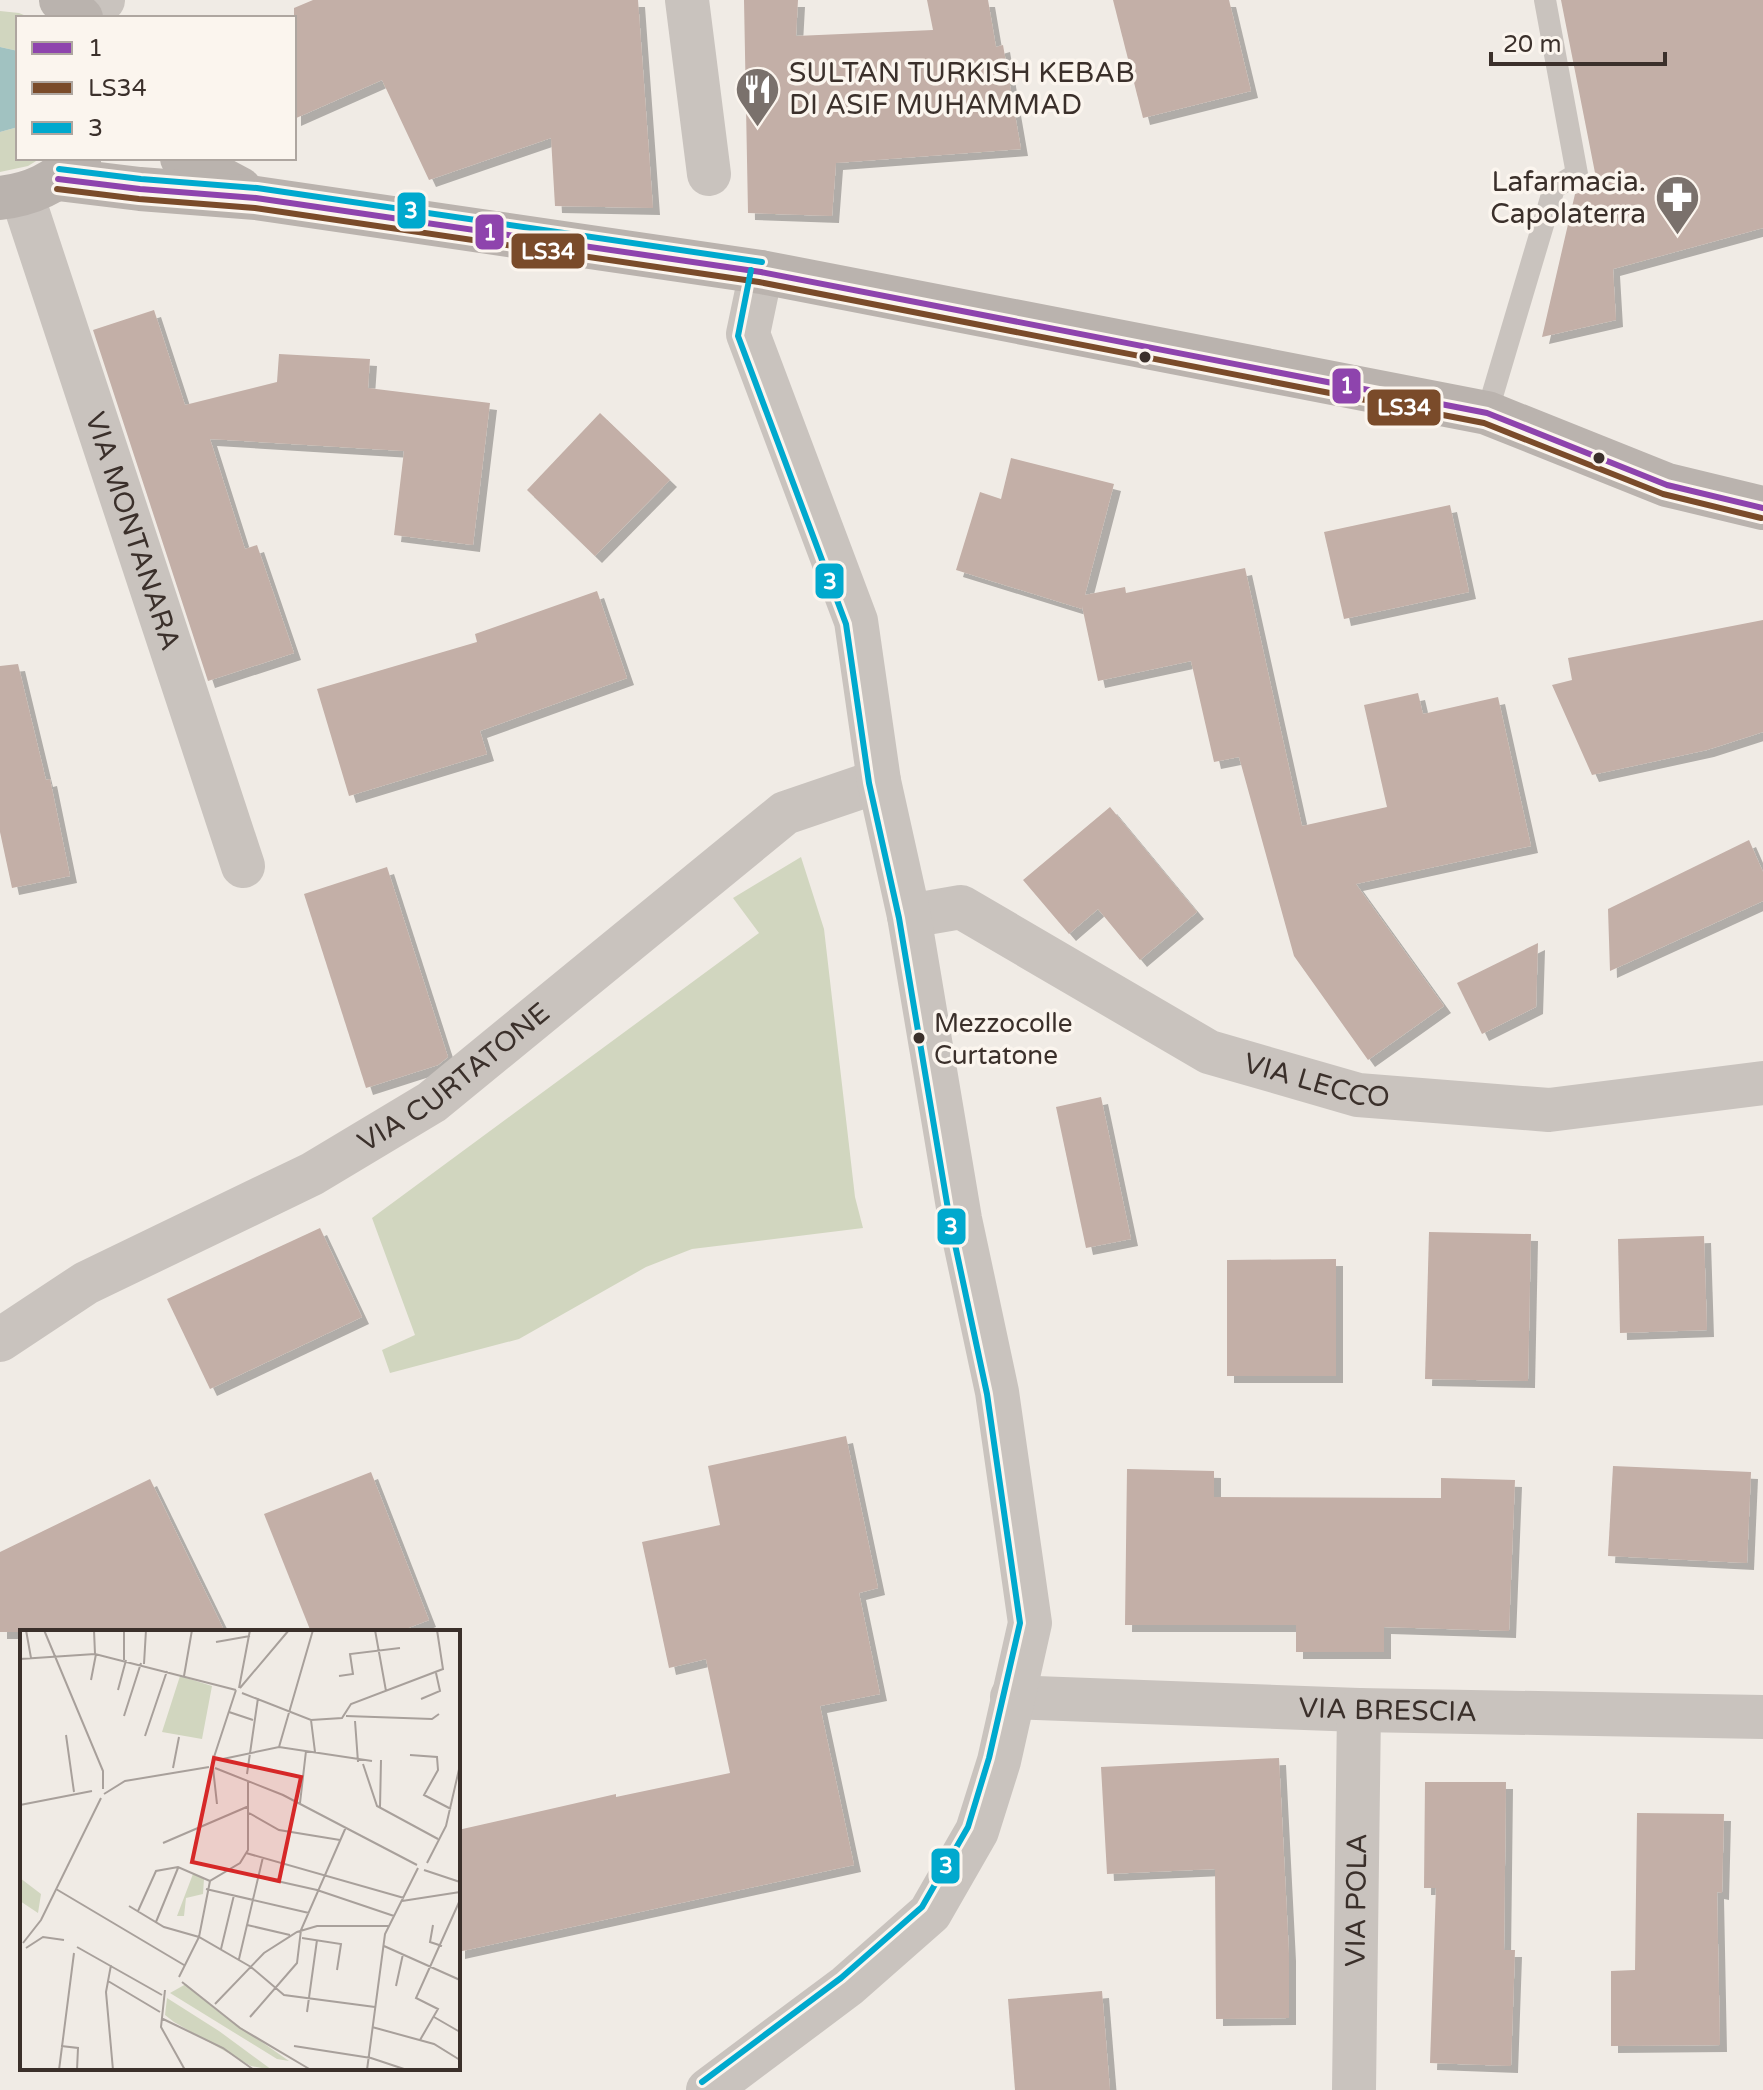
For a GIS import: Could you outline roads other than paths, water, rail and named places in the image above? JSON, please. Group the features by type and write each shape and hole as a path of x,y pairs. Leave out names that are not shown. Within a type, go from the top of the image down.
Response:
{"main road":[{"path":"61,0 80,16"},
{"path":"186,160 256,198"},
{"path":"41,182 256,198 761,272 1487,413 1667,485 1763,508"}],"street":[{"path":"84,16 103,0"},
{"path":"687,0 709,174"},
{"name":"VIA MONTANARA","path":"41,182 243,866"},
{"path":"708,2090 847,1986 930,1913 977,1831 999,1761 1030,1623 997,1392 960,1219 909,916 879,781 856,621 748,334 761,272"},
{"name":"VIA CURTATONE","path":"0,1340 86,1283 312,1174 389,1130 432,1102 785,813 879,781"},
{"name":"VIA LECCO","path":"909,916 961,907 1209,1052 1358,1095 1549,1110 1763,1083"},
{"name":"VIA BRESCIA","path":"1012,1697 1359,1710 1763,1717"},
{"name":"VIA POLA","path":"1354,2090 1359,1710"}],"lane":[{"path":"1487,413 1554,188 1577,174 1545,0"}],"water":[{"path":"0,47 16,51 16,128 0,132"}],"place":[{"name":"SULTAN TURKISH KEBAB DI ASIF MUHAMMAD","path":"758,128"},
{"name":"Lafarmacia. Capolaterra","path":"1677,237"},
{"name":"Mezzocolle Curtatone","path":"919,1038"}]}
